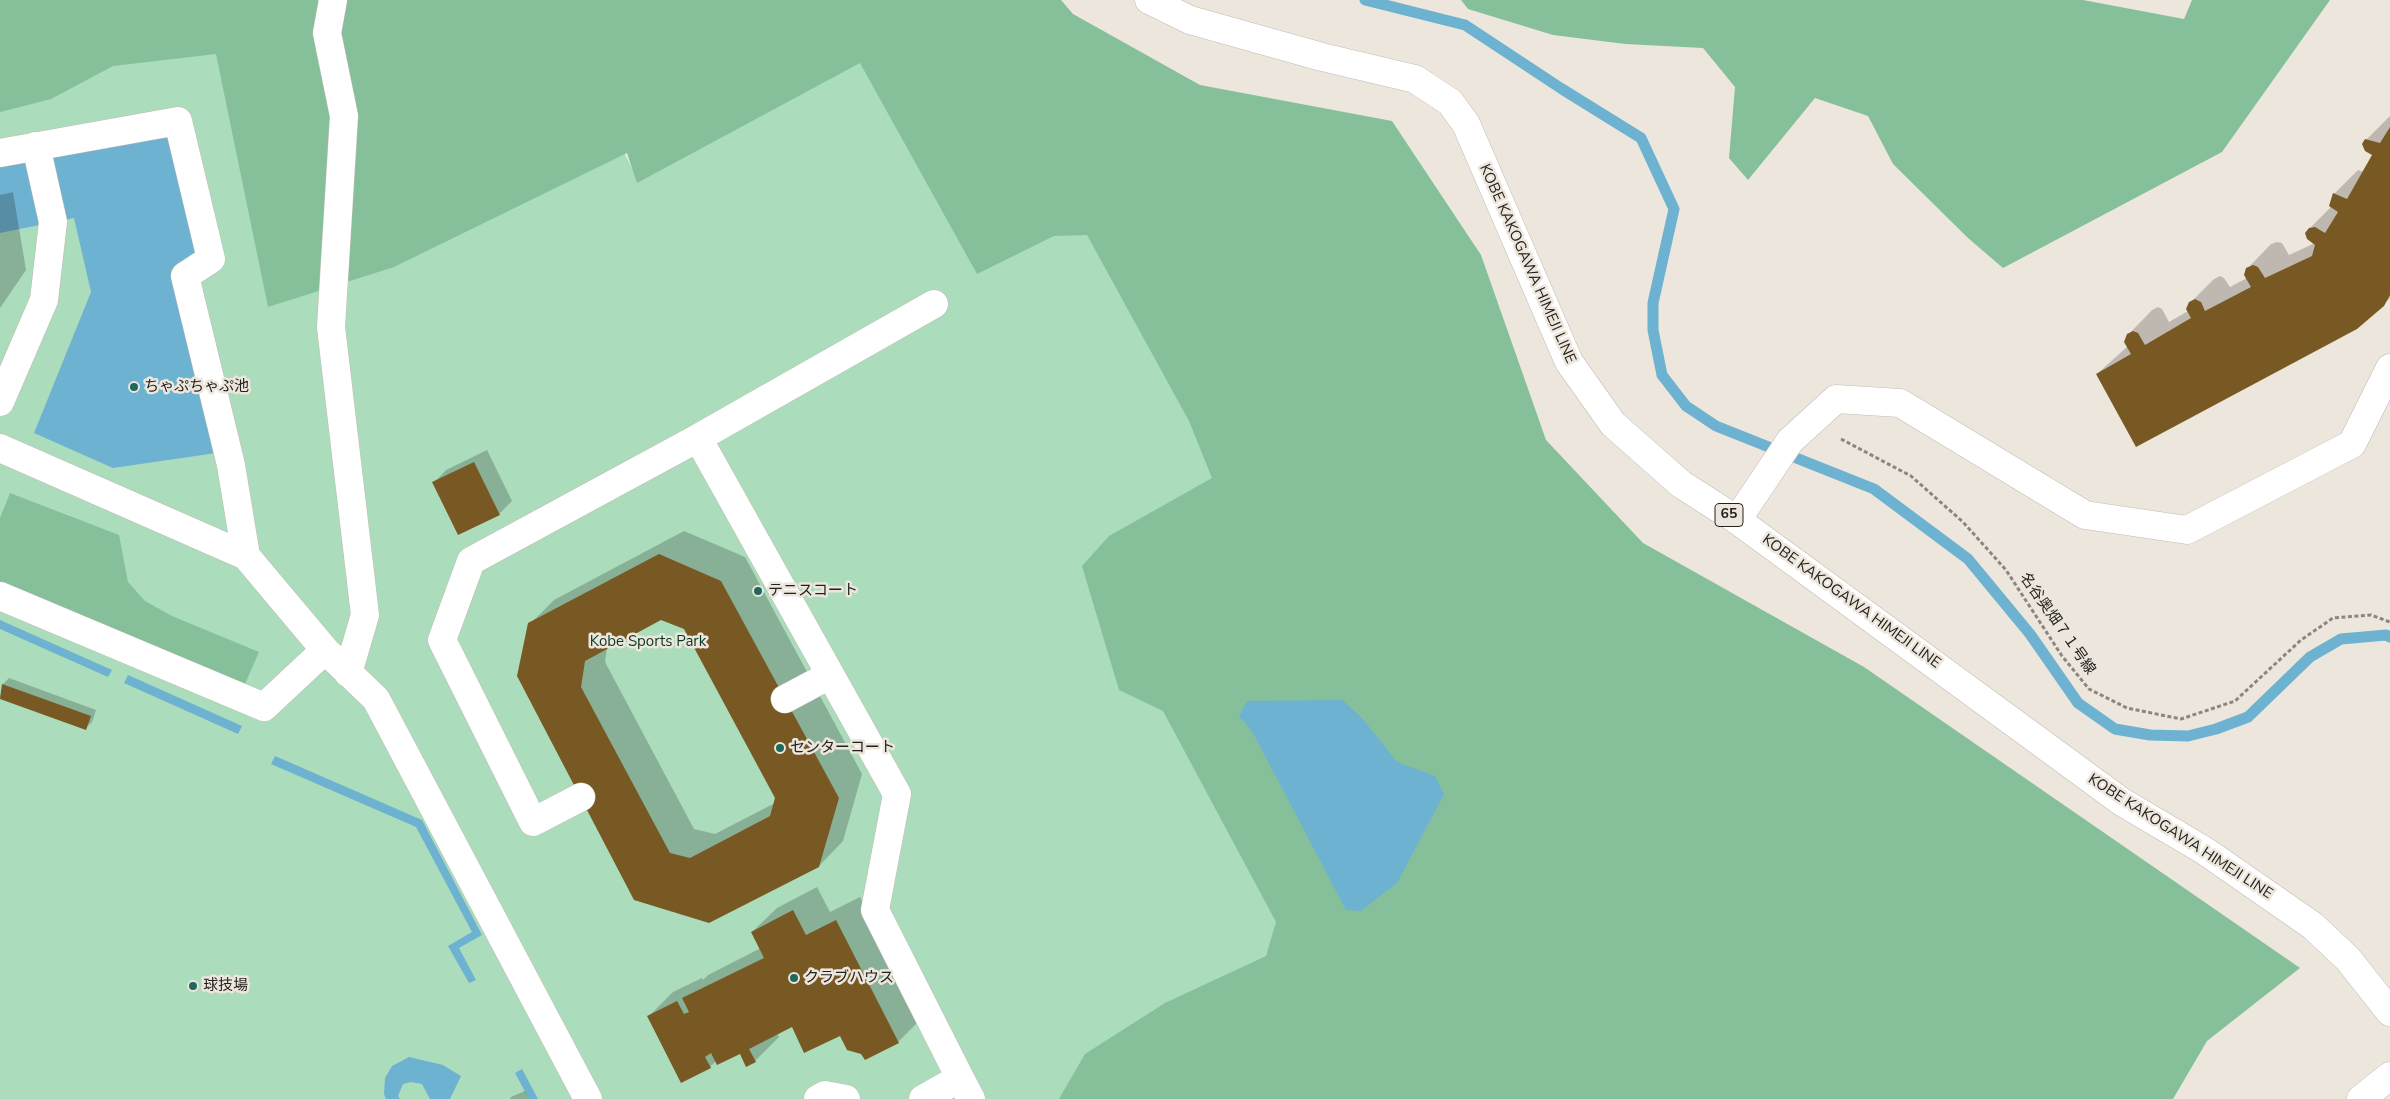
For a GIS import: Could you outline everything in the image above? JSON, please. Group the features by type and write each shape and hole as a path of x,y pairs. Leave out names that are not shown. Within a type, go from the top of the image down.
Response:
{"street":[{"path":"332,0 327,33 344,116 331,327 365,615 348,673"},
{"name":"KOBE KAKOGAWA HIMEJI LINE","path":"1149,0 1190,20 1414,79 1450,102 1466,124 1569,362 1613,424 1682,484 1744,509 2122,802 2205,851 2313,926 2348,959 2390,1012"},
{"path":"0,153 38,152 178,121 212,259 185,276 231,464 246,556"},
{"path":"0,402 44,300 52,222 38,152"},
{"path":"581,797 533,822 442,640 471,561 698,438 934,304"},
{"path":"1744,509 1799,433 1836,399 1900,402 2085,515 2187,530 2352,444 2390,368"},
{"path":"698,438 896,794 875,910 965,1089 923,1099"},
{"path":"0,448 246,556 325,650 376,699 588,1099"},
{"path":"0,596 264,707 325,650"},
{"path":"785,699 830,675"},
{"path":"2361,1099 2390,1076"},
{"path":"818,1099 825,1095 846,1099"}],"path":[{"name":"名谷奥畑７１号線","path":"1799,433 1857,446 1911,476 1963,522 2006,570 2062,656 2089,689 2128,708 2181,720 2235,701 2301,640 2333,618 2371,616 2390,622"}],"green space":[{"name":"Kobe Sports Park","path":"0,0 622,149 634,172 861,53 1083,204 1235,481 1283,918 1276,959 1089,1099 0,1099"},
{"path":"0,0 1061,0 1073,14 1200,85 1392,121 1481,255 1546,440 1643,543 1864,667 2300,968 2207,1041 2173,1099 1059,1099 1085,1054 1165,1003 1266,956 1276,922 1163,711 1119,690 1082,566 1109,536 1212,478 1189,421 1087,235 1054,236 977,274 860,63 637,183 627,153 394,267 268,307 216,54 113,66 51,99 0,112"},
{"path":"1461,0 2083,0 2184,19 2192,0 2330,0 2222,152 2003,268 1968,238 1893,164 1868,116 1815,98 1748,180 1729,158 1735,87 1703,48 1625,44 1553,35 1468,9"},
{"path":"10,493 119,535 128,582 145,601 172,616 259,652 245,684 0,583 0,518"}],"water":[{"path":"171,134 201,256 175,270 216,453 113,468 34,433 91,292 74,218 0,233 0,167"},
{"path":"0,620 112,670 108,677 0,629"},
{"path":"128,675 242,726 238,734 124,683"},
{"path":"1342,700 1362,718 1397,762 1435,776 1444,794 1397,883 1361,911 1346,910 1252,731 1239,716 1247,701"},
{"path":"275,756 422,820 482,935 459,948 476,980 469,983 448,946 472,932 416,827 271,764"},
{"path":"409,1057 443,1065 461,1076 450,1099 430,1099 422,1084 411,1082 403,1084 398,1096 400,1099 386,1099 384,1094 385,1078 392,1066"},
{"path":"522,1069 538,1099 529,1099 515,1073"}],"building":[{"path":"2390,127 2390,295 2384,306 2357,329 2136,447 2096,374 2131,354 2124,342 2127,334 2133,331 2138,333 2145,345 2191,318 2186,309 2189,302 2195,299 2201,302 2205,311 2251,287 2244,275 2246,268 2253,265 2258,267 2265,278 2312,256 2315,245 2307,239 2305,233 2309,228 2315,227 2325,233 2338,212 2329,206 2333,193 2347,199 2372,155 2365,151 2362,144 2365,139 2380,143"},
{"path":"474,462 500,515 458,535 432,482"},
{"name":"センターコート","path":"659,554 721,581 839,798 819,867 709,923 634,900 517,676 528,623","holes":["661,620 684,629 775,798 770,816 690,858 670,853 581,687 585,661"]},
{"path":"2,684 91,716 86,730 0,699"},
{"name":"クラブハウス","path":"793,910 806,935 836,920 899,1043 865,1060 861,1054 847,1050 840,1036 804,1053 792,1027 749,1049 756,1062 746,1067 740,1054 717,1065 711,1053 705,1057 711,1068 681,1083 647,1016 677,1001 684,1014 689,1012 682,998 764,958 751,932"}],"waterway":[{"path":"1365,0 1465,25 1641,138 1674,209 1653,303 1653,330 1662,375 1686,406 1716,426 1874,489 1968,559 2030,634 2078,703 2115,729 2150,735 2188,736 2216,729 2248,717 2310,657 2341,639 2386,635 2390,637"}],"place":[{"name":"ちゃぷちゃぷ池","path":"134,387"},
{"name":"テニスコート","path":"758,591"},
{"name":"センターコート","path":"780,748"},
{"name":"クラブハウス","path":"794,978"},
{"name":"球技場","path":"193,986"}]}
